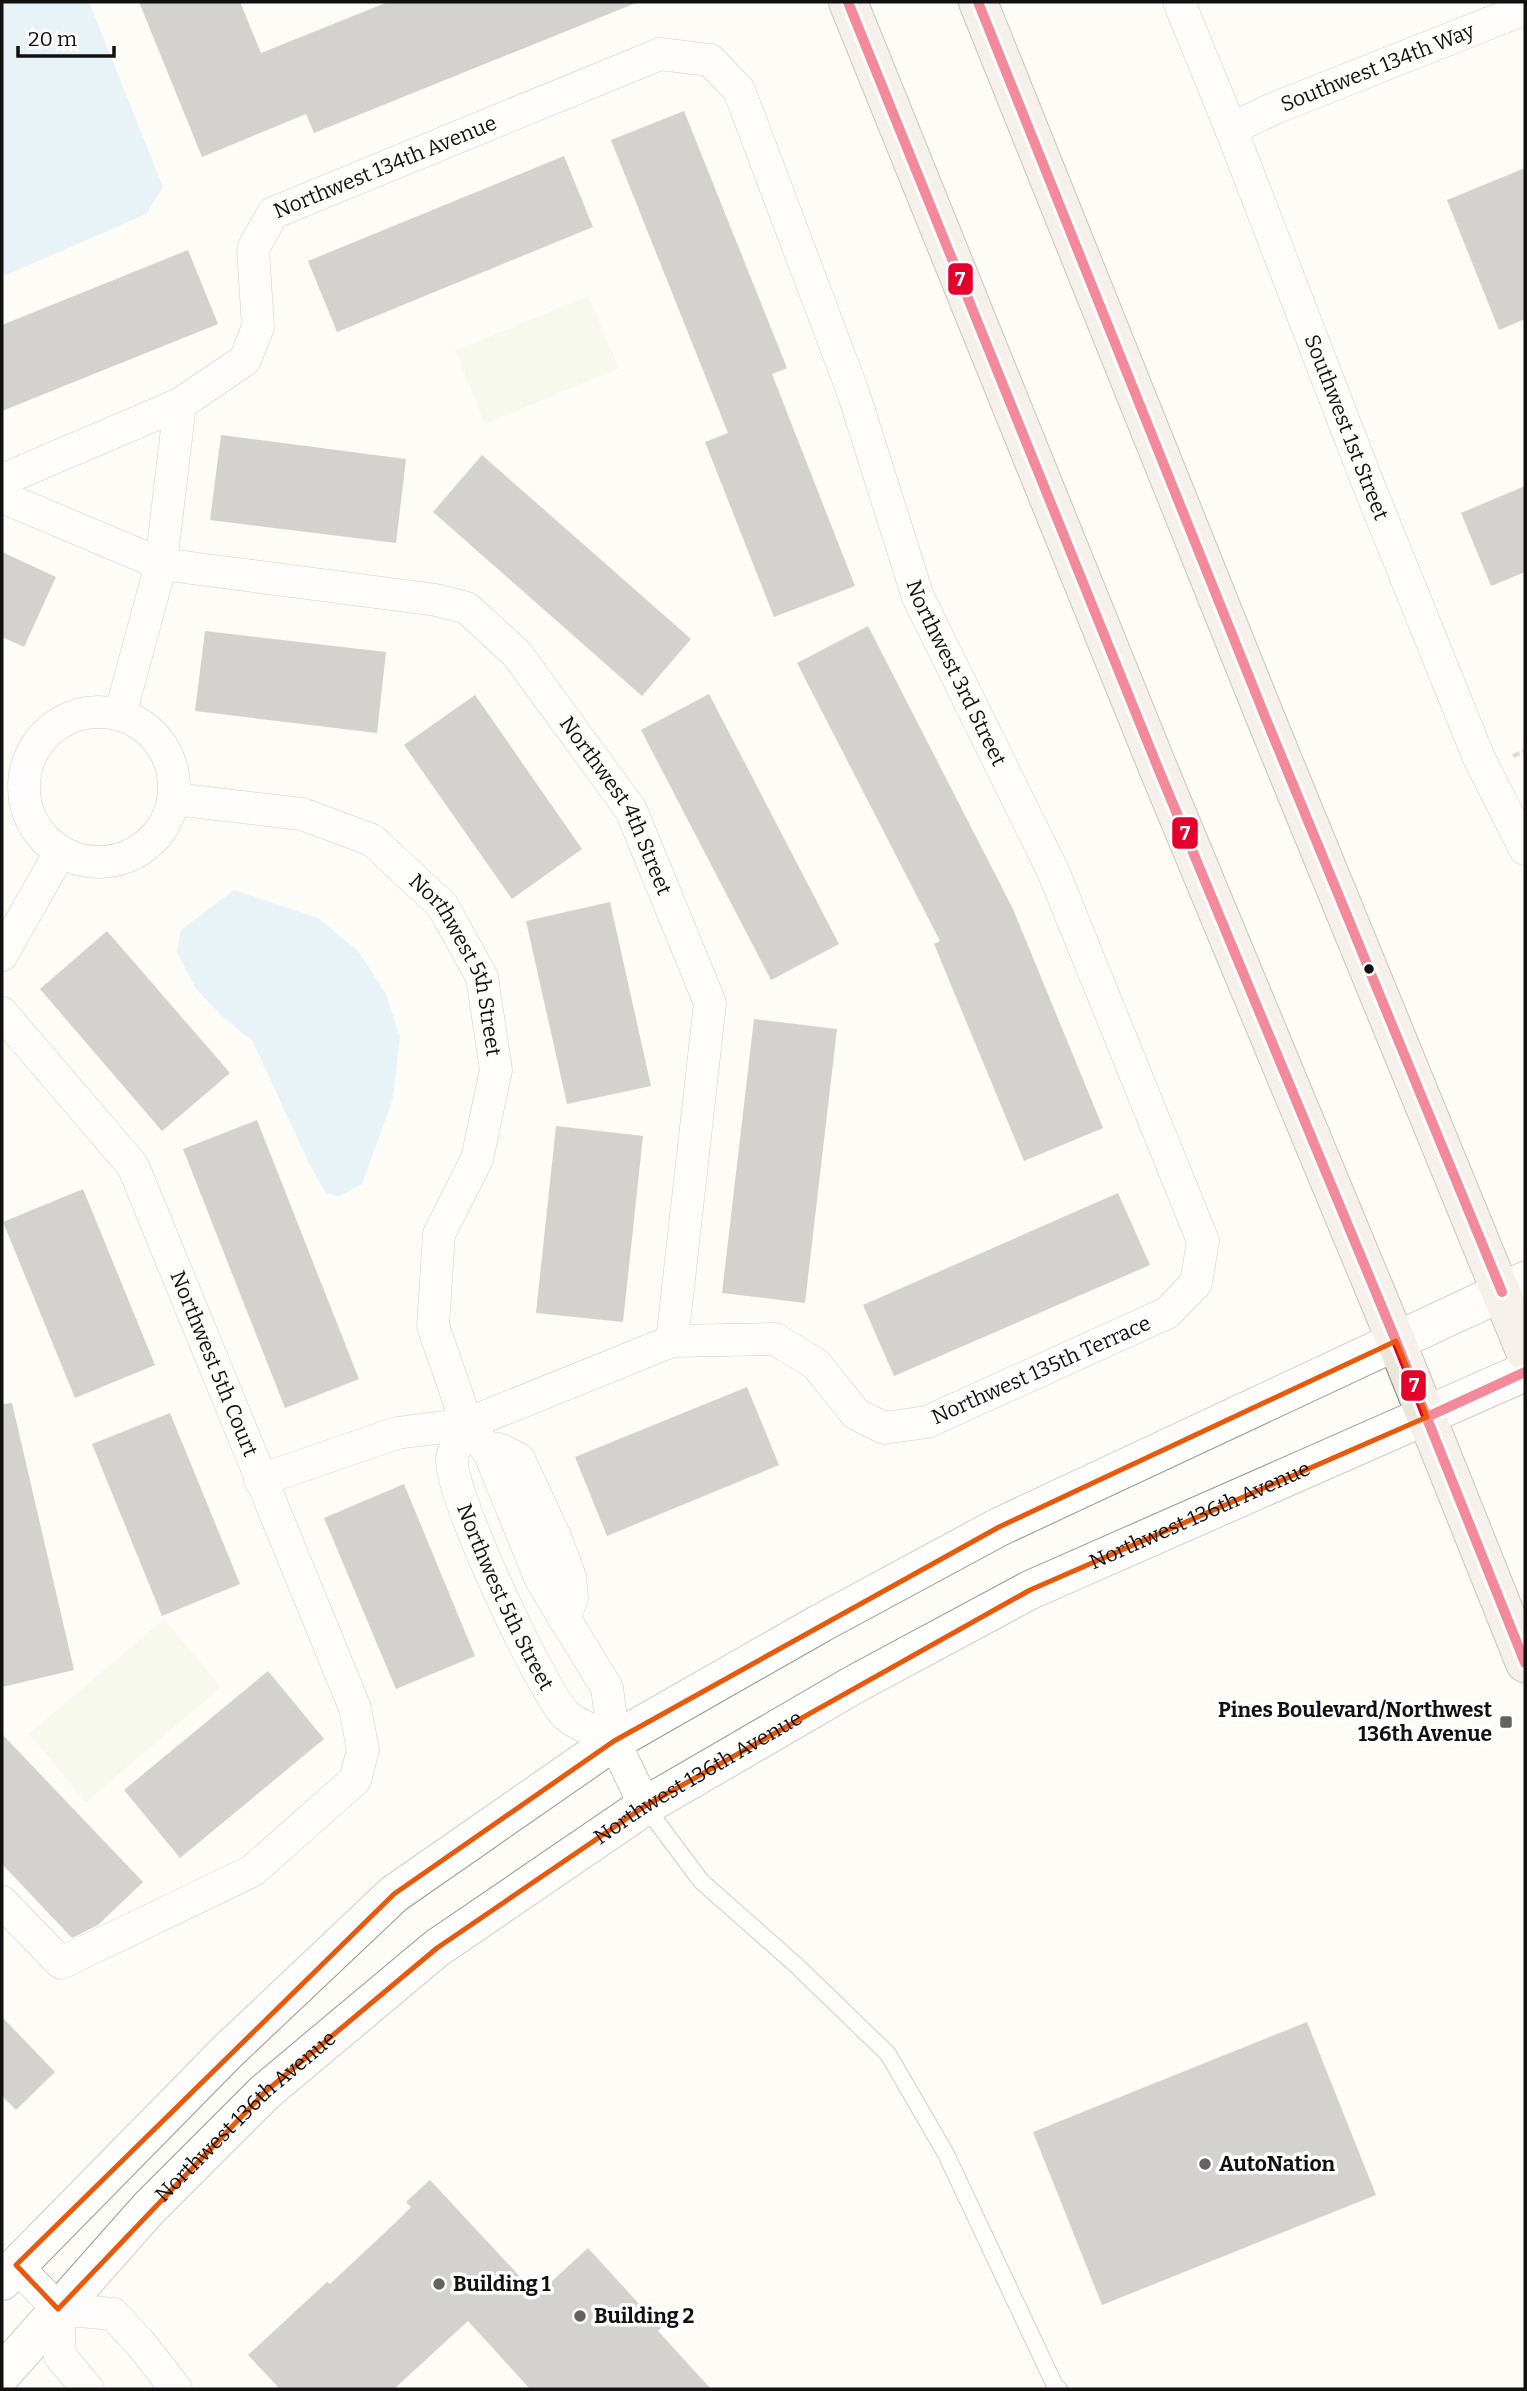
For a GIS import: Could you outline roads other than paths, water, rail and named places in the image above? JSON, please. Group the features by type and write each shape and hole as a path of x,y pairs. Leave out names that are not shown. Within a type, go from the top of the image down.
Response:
{"highway":[{"path":"848,2 1525,1663"},
{"path":"978,2 1261,706 1513,1286 1525,1351"}],"street":[{"name":"Southwest 1st Street","path":"1179,2 1479,758 1524,848"},
{"name":"Southwest 134th Way","path":"1231,129 1276,108 1525,9"},
{"name":"Northwest 134th Avenue","path":"2,480 180,404 245,360 258,327 253,248 273,213 660,54 710,60"},
{"name":"Northwest 3rd Street","path":"710,60 739,90 853,392 919,597 1053,871 1203,1241 1195,1283"},
{"path":"120,715 161,564 180,404"},
{"path":"2,497 161,564"},
{"name":"Northwest 4th Street","path":"161,564 436,600 467,608 517,654 631,810 710,1003 673,1341"},
{"path":"96,711 120,715 140,723 156,738 167,756 174,777 174,799 166,822 152,842 131,856 107,863 82,861 60,852 41,836 29,816 23,792 26,768 35,746 52,728 72,716 96,711"},
{"name":"Northwest 5th Street","path":"174,799 302,814 372,840 442,905 482,977 496,1070 477,1159 439,1234 433,1326 467,1424 489,1452 513,1517 541,1580 607,1688 614,1741 645,1806"},
{"path":"2,955 60,852"},
{"name":"Northwest 5th Court","path":"2,1013 133,1166 355,1708 363,1750 355,1780 252,1871 61,1963 2,1902"},
{"name":"Northwest 135th Terrace","path":"260,1480 397,1433 467,1424 673,1341 775,1339 816,1364 856,1414 884,1429 928,1422 1167,1313 1195,1283"},
{"path":"176,2389 141,2344 113,2314 58,2309 9,2273 227,2052 394,1894 614,1741 821,1623 999,1527 1513,1286"},
{"name":"Northwest 136th Avenue","path":"2,2374 149,2208 265,2092 438,1948 645,1806 855,1684 1030,1590 1525,1372"},
{"name":"Northwest 5th Street","path":"467,1424 452,1459 460,1497 515,1625 566,1715 614,1741"},
{"path":"489,1452 499,1449 519,1459 556,1539 570,1577 572,1598 564,1619"},
{"path":"475,1534 513,1517"},
{"path":"58,2309 60,2356 88,2389"}],"lane":[{"path":"645,1806 701,1881 796,1965 888,2054 946,2154 1056,2388 1059,2389"}],"water":[{"path":"2,2 89,2 163,187 146,214 2,277"},
{"path":"234,890 318,918 358,951 386,994 400,1037 393,1098 362,1184 338,1197 325,1192 310,1165 253,1042 196,989 177,952 181,930"}],"place":[{"name":"Pines Boulevard/Northwest 136th Avenue","path":"1506,1722"},
{"name":"AutoNation","path":"1205,2164"},
{"name":"Building 1","path":"439,2284"},
{"name":"Building 2","path":"580,2316"}]}
